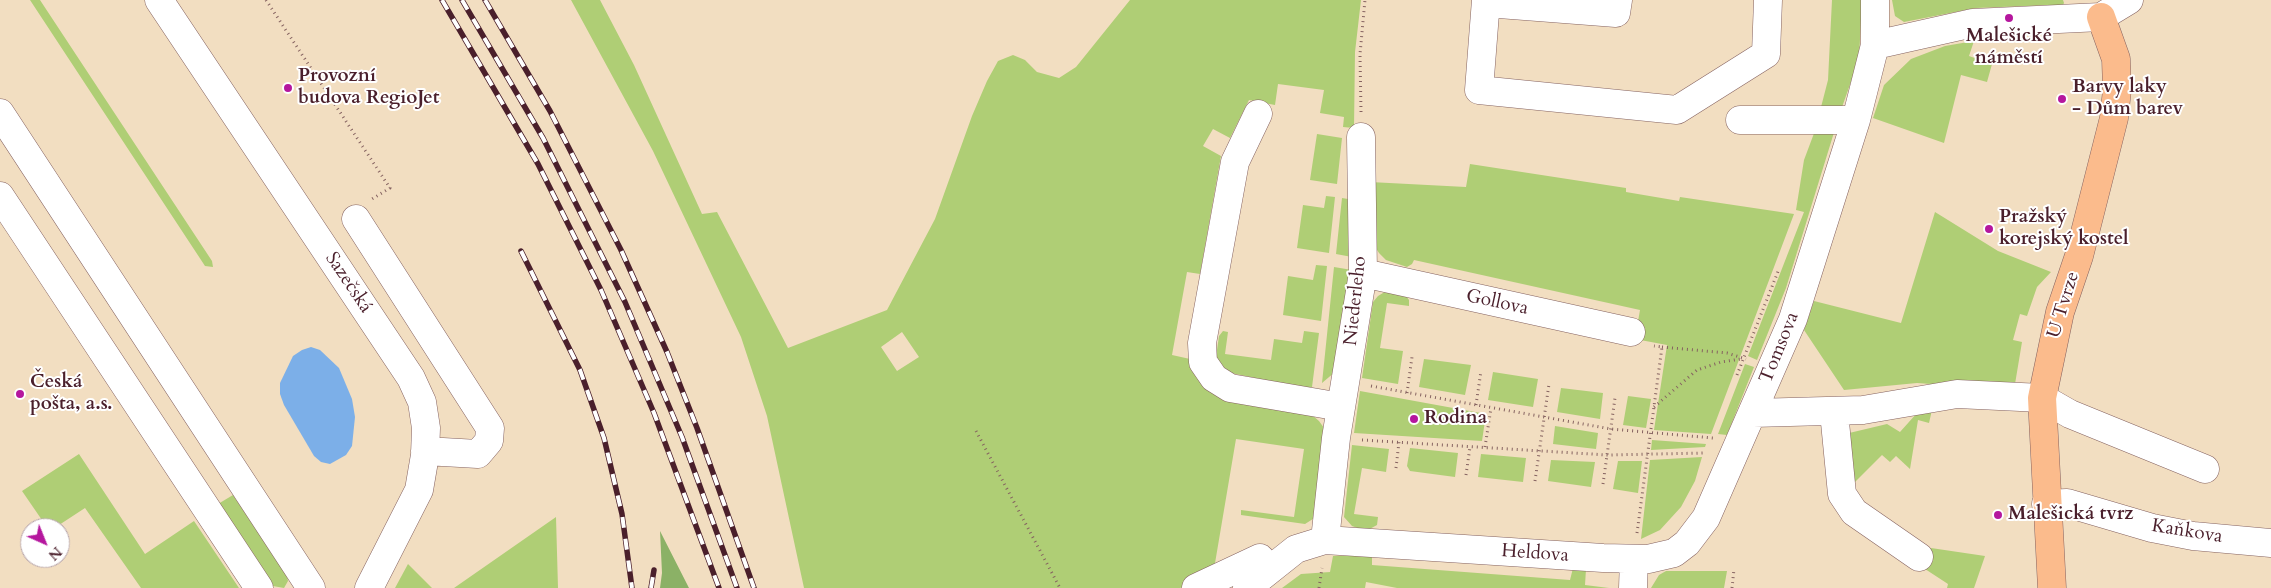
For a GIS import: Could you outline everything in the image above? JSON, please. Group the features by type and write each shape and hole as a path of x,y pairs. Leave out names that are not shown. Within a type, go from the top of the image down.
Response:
{"main road":[{"name":"U Tvrze","path":"2052,588 2046,504 2042,398 2060,312 2079,256 2108,149 2117,90 2116,59 2097,8"}],"street":[{"name":"Sazečská","path":"159,0 411,378 422,402 426,428 425,451 419,490 369,588"},
{"path":"1618,0 1616,13 1486,2 1478,90 1676,110 1766,54 1768,0"},
{"path":"1875,0 1875,45 1973,23 2097,8 2129,0"},
{"name":"Tomsova","path":"1875,45 1856,120 1793,319 1753,413 1834,412 1885,407 1957,394 2042,398"},
{"path":"0,113 311,588"},
{"path":"1258,114 1235,162 1202,343 1203,362 1214,378 1230,388 1344,394"},
{"path":"1740,120 1856,120"},
{"name":"Niederleho","path":"1326,540 1336,438 1363,273 1361,136"},
{"path":"0,196 259,588"},
{"path":"356,219 490,428 489,441 478,454 425,451"},
{"name":"Gollova","path":"1363,273 1631,332"},
{"path":"2042,398 2070,414 2205,469"},
{"path":"1834,412 1842,494 1854,512 1919,558"},
{"name":"Heldova","path":"1256,580 1296,549 1326,540 1634,558 1662,557 1674,553 1687,543 1706,518 1753,413"},
{"name":"Kaňkova","path":"2046,504 2067,503 2152,528 2193,536 2271,543"},
{"path":"1196,588 1260,558 1256,580"},
{"path":"1633,588 1634,558"}],"path":[{"path":"266,0 390,188 352,213 356,219"},
{"path":"1361,136 1360,54 1365,0"},
{"path":"1737,376 1781,263"},
{"path":"1631,332 1629,341 1744,358"},
{"path":"1634,558 1646,455 1662,347"},
{"path":"1407,393 1412,357"},
{"path":"1653,407 1697,370 1721,362 1744,358"},
{"path":"1476,405 1481,371"},
{"path":"1535,481 1549,384"},
{"path":"1344,394 1407,393 1611,429 1649,434 1741,440"},
{"path":"1603,484 1615,398"},
{"path":"1484,447 1491,408"},
{"path":"1705,460 1716,429"},
{"path":"976,431 1060,588"},
{"path":"1336,438 1607,456 1708,453"},
{"path":"1396,468 1399,442"},
{"path":"1466,475 1470,447"},
{"path":"1732,588 1734,568"}],"green space":[{"path":"30,0 40,0 212,261 213,267 205,266"},
{"path":"571,0 600,0 634,65 702,214 717,212 788,348 887,310 935,219 972,116 998,61 1013,55 1025,60 1037,72 1059,78 1076,67 1130,0 1361,0 1355,52 1354,128 1343,127 1344,117 1320,113 1324,90 1278,84 1275,105 1249,100 1230,138 1213,129 1203,146 1221,156 1200,274 1187,272 1172,355 1190,359 1312,415 1319,421 1324,428 1316,517 1305,524 1241,515 1241,510 1294,517 1304,449 1236,439 1213,575 1180,588 804,588 767,416 741,337 653,151","holes":["902,332 919,357 897,371 881,347"]},
{"path":"1832,0 1862,0 1859,59 1841,110 1820,111 1828,80"},
{"path":"1892,0 2063,0 2064,3 2062,7 2051,10 2051,5 1976,8 1904,22 1895,16"},
{"path":"1974,41 1969,56 1992,64 1987,82 1961,75 1944,143 1873,118 1884,85 1911,59 1945,46"},
{"path":"1836,126 1786,288 1757,360 1748,356 1804,212 1796,210 1804,160 1816,128"},
{"path":"1317,134 1342,138 1337,184 1310,180"},
{"path":"1470,164 1626,188 1626,192 1679,201 1680,197 1794,214 1711,434 1654,430 1667,345 1635,339 1640,310 1414,260 1407,267 1386,260 1379,253 1372,242 1370,182 1466,187"},
{"path":"1326,196 1335,197 1329,253 1297,248 1303,205 1324,208"},
{"path":"1342,198 1354,200 1352,257 1336,254"},
{"path":"1935,212 1998,251 2051,272 2037,287 2027,316 2020,314 2013,340 2022,342 2014,390 1917,383 1844,390 1804,330 1814,301 1901,323"},
{"path":"1316,265 1327,266 1321,321 1283,315 1288,276 1313,280"},
{"path":"1334,267 1352,270 1335,372 1322,383"},
{"path":"1388,290 1404,293 1409,300 1409,306 1387,303 1380,348 1403,351 1398,384 1362,378 1373,302 1378,296"},
{"path":"1223,331 1228,332 1225,354 1271,360 1274,339 1302,343 1304,331 1319,333 1312,387 1304,388 1231,373 1220,364 1216,357 1219,336"},
{"path":"1424,359 1471,365 1465,395 1419,387"},
{"path":"1745,364 1754,367 1727,435 1718,434"},
{"path":"1493,372 1538,379 1533,407 1488,400"},
{"path":"1561,388 1603,393 1600,419 1557,412"},
{"path":"1360,391 1486,414 1482,441 1354,433"},
{"path":"1628,396 1651,399 1646,428 1623,425"},
{"path":"1932,410 1929,423 1918,420 1910,469 1896,456 1890,462 1882,455 1851,486 1845,434 1887,424 1900,432 1917,413"},
{"path":"1555,426 1598,433 1596,449 1553,444"},
{"path":"1652,440 1706,444 1705,447 1651,450"},
{"path":"1352,445 1389,449 1386,472 1362,468 1354,514 1378,517 1377,525 1366,531 1352,526 1344,517"},
{"path":"1410,448 1458,453 1455,477 1410,471 1407,466"},
{"path":"79,454 145,554 194,521 239,588 141,588 85,508 70,518 41,518 22,491"},
{"path":"1481,454 1526,458 1523,482 1478,477"},
{"path":"1702,457 1695,481 1681,507 1660,530 1641,539 1650,460"},
{"path":"1551,460 1595,462 1591,487 1548,481"},
{"path":"1618,461 1642,461 1638,493 1613,489"},
{"path":"233,495 287,576 288,581 284,588 273,586 218,504"},
{"path":"556,517 558,588 454,588"},
{"path":"660,531 689,588 660,588 662,573"},
{"path":"1931,548 1985,556 1974,588 1947,588 1948,584 1922,567"},
{"path":"1333,556 1372,556 1372,565 1570,580 1573,568 1586,569 1585,585 1609,588 1397,588 1366,582 1365,588 1282,588 1301,574 1330,572"},
{"path":"408,564 432,588 395,588"},
{"path":"1666,571 1727,571 1724,588 1651,588 1659,575"}],"water":[{"path":"311,347 320,350 339,368 352,399 355,417 352,446 346,455 330,464 321,462 314,456 284,405 280,394 280,383 293,356"}],"railway":[{"path":"442,0 538,164 601,290 654,413 719,588"},
{"path":"462,0 543,138 625,302 682,437 737,588"},
{"path":"485,0 550,111 621,250 667,352 697,428 754,588"},
{"path":"521,251 580,370 604,438 622,514 632,588"},
{"path":"651,588 654,570"}],"place":[{"name":"Malešické náměstí","path":"2009,18"},
{"name":"Provozní budova RegioJet","path":"288,88"},
{"name":"Barvy laky - Dům barev","path":"2062,99"},
{"name":"Pražský korejský kostel","path":"1989,229"},
{"name":"Česká pošta, a.s.","path":"20,394"},
{"name":"Rodina","path":"1414,419"},
{"name":"Malešická tvrz","path":"1998,515"}]}
